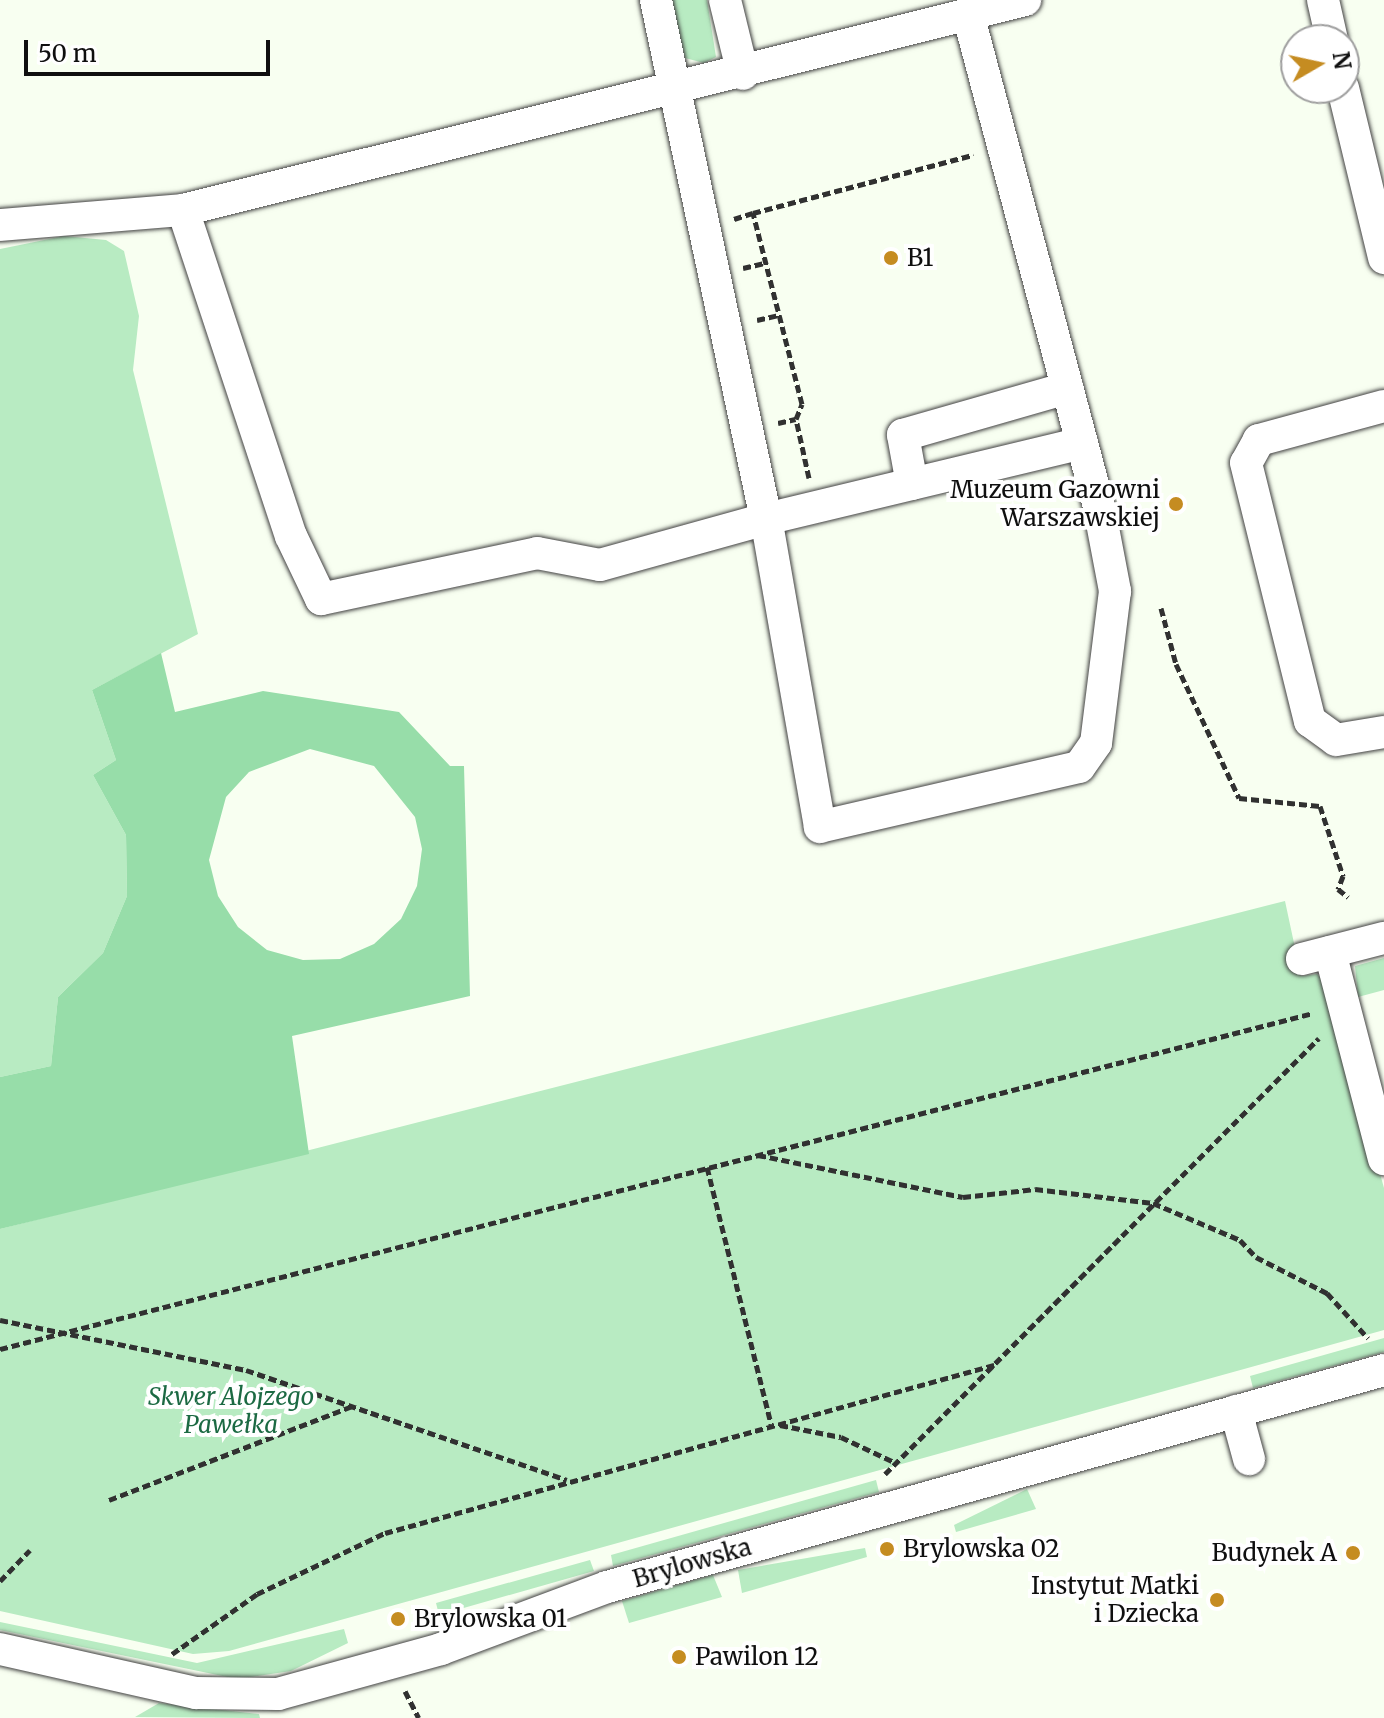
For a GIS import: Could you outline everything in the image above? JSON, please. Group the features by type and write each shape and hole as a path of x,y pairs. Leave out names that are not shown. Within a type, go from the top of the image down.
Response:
{"street":[{"path":"656,0 679,84 766,519 820,827 997,790 1079,767 1096,743 1115,591 1082,443 968,14"},
{"path":"725,0 743,74"},
{"path":"0,225 183,210 679,84 743,74 1025,0"},
{"path":"1323,0 1328,24"},
{"path":"1348,104 1376,192 1384,258"},
{"path":"183,210 291,536 321,599 537,553 600,565 766,519 1082,443"},
{"path":"912,484 903,435 1067,388"},
{"path":"1384,406 1259,440 1246,463 1310,721 1336,740 1384,732"},
{"path":"1384,938 1316,955 1384,1159"},
{"name":"Brylowska","path":"0,1649 196,1693 278,1694 441,1649 607,1587 1384,1370"},
{"path":"1236,1411 1249,1459"}],"path":[{"path":"731,219 981,153 978,138"},
{"path":"753,213 802,404 796,419 815,507"},
{"path":"725,214 731,219 733,232"},
{"path":"738,257 743,282"},
{"path":"741,269 765,263"},
{"path":"749,309 754,336"},
{"path":"751,322 779,315"},
{"path":"770,418 796,419"},
{"path":"1161,608 1176,664 1239,798 1320,806 1343,876 1338,889 1348,897"},
{"path":"0,1349 1328,1009"},
{"path":"885,1474 1324,1034"},
{"path":"757,1154 963,1197 1035,1189 1153,1203 1240,1240 1256,1257 1327,1293 1368,1338"},
{"path":"707,1167 771,1424"},
{"path":"0,1320 49,1335 246,1370 567,1480"},
{"path":"172,1655 257,1594 350,1547 567,1480 994,1365"},
{"path":"109,1500 353,1406"},
{"path":"771,1424 823,1432 896,1463"},
{"path":"0,1581 30,1550"},
{"path":"404,1689 419,1718"}],"green space":[{"path":"669,0 707,0 716,57 704,63 685,58"},
{"path":"64,236 106,240 124,251 139,316 133,370 198,634 92,690 116,760 93,775 126,835 127,896 103,953 58,997 51,1066 0,1077 0,249"},
{"path":"161,653 175,712 263,691 399,712 450,766 464,766 470,996 292,1036 309,1154 0,1229 0,1077 51,1066 58,997 103,953 127,896 126,835 93,775 116,760 92,690","holes":["310,749 374,766 415,817 422,849 417,886 401,919 374,944 340,959 303,960 267,950 238,927 218,896 209,860 226,797 249,772"]},
{"name":"Skwer Alojzego Pawełka","path":"1285,901 1301,976 1317,974 1327,984 1384,1188 1384,1330 229,1651 193,1654 0,1611 0,1229"},
{"path":"1384,958 1384,990 1358,997 1355,966"},
{"path":"1384,1338 1384,1352 1253,1388 1250,1376"},
{"path":"876,1480 879,1492 613,1566 611,1555"},
{"path":"1027,1489 1036,1509 956,1532 954,1525"},
{"path":"865,1548 867,1557 742,1593 738,1570"},
{"path":"590,1560 594,1571 439,1615 436,1603"},
{"path":"713,1575 722,1597 629,1623 622,1601"},
{"path":"0,1622 197,1663 344,1629 348,1643 291,1671 237,1679 0,1630"},
{"path":"159,1703 259,1714 260,1718 135,1717"}],"place":[{"name":"B1","path":"891,258"},
{"name":"Muzeum Gazowni Warszawskiej","path":"1176,504"},
{"name":"Brylowska 02","path":"887,1549"},
{"name":"Budynek A","path":"1353,1553"},
{"name":"Instytut Matki i Dziecka","path":"1217,1600"},
{"name":"Brylowska 01","path":"398,1619"},
{"name":"Pawilon 12","path":"679,1657"}]}
